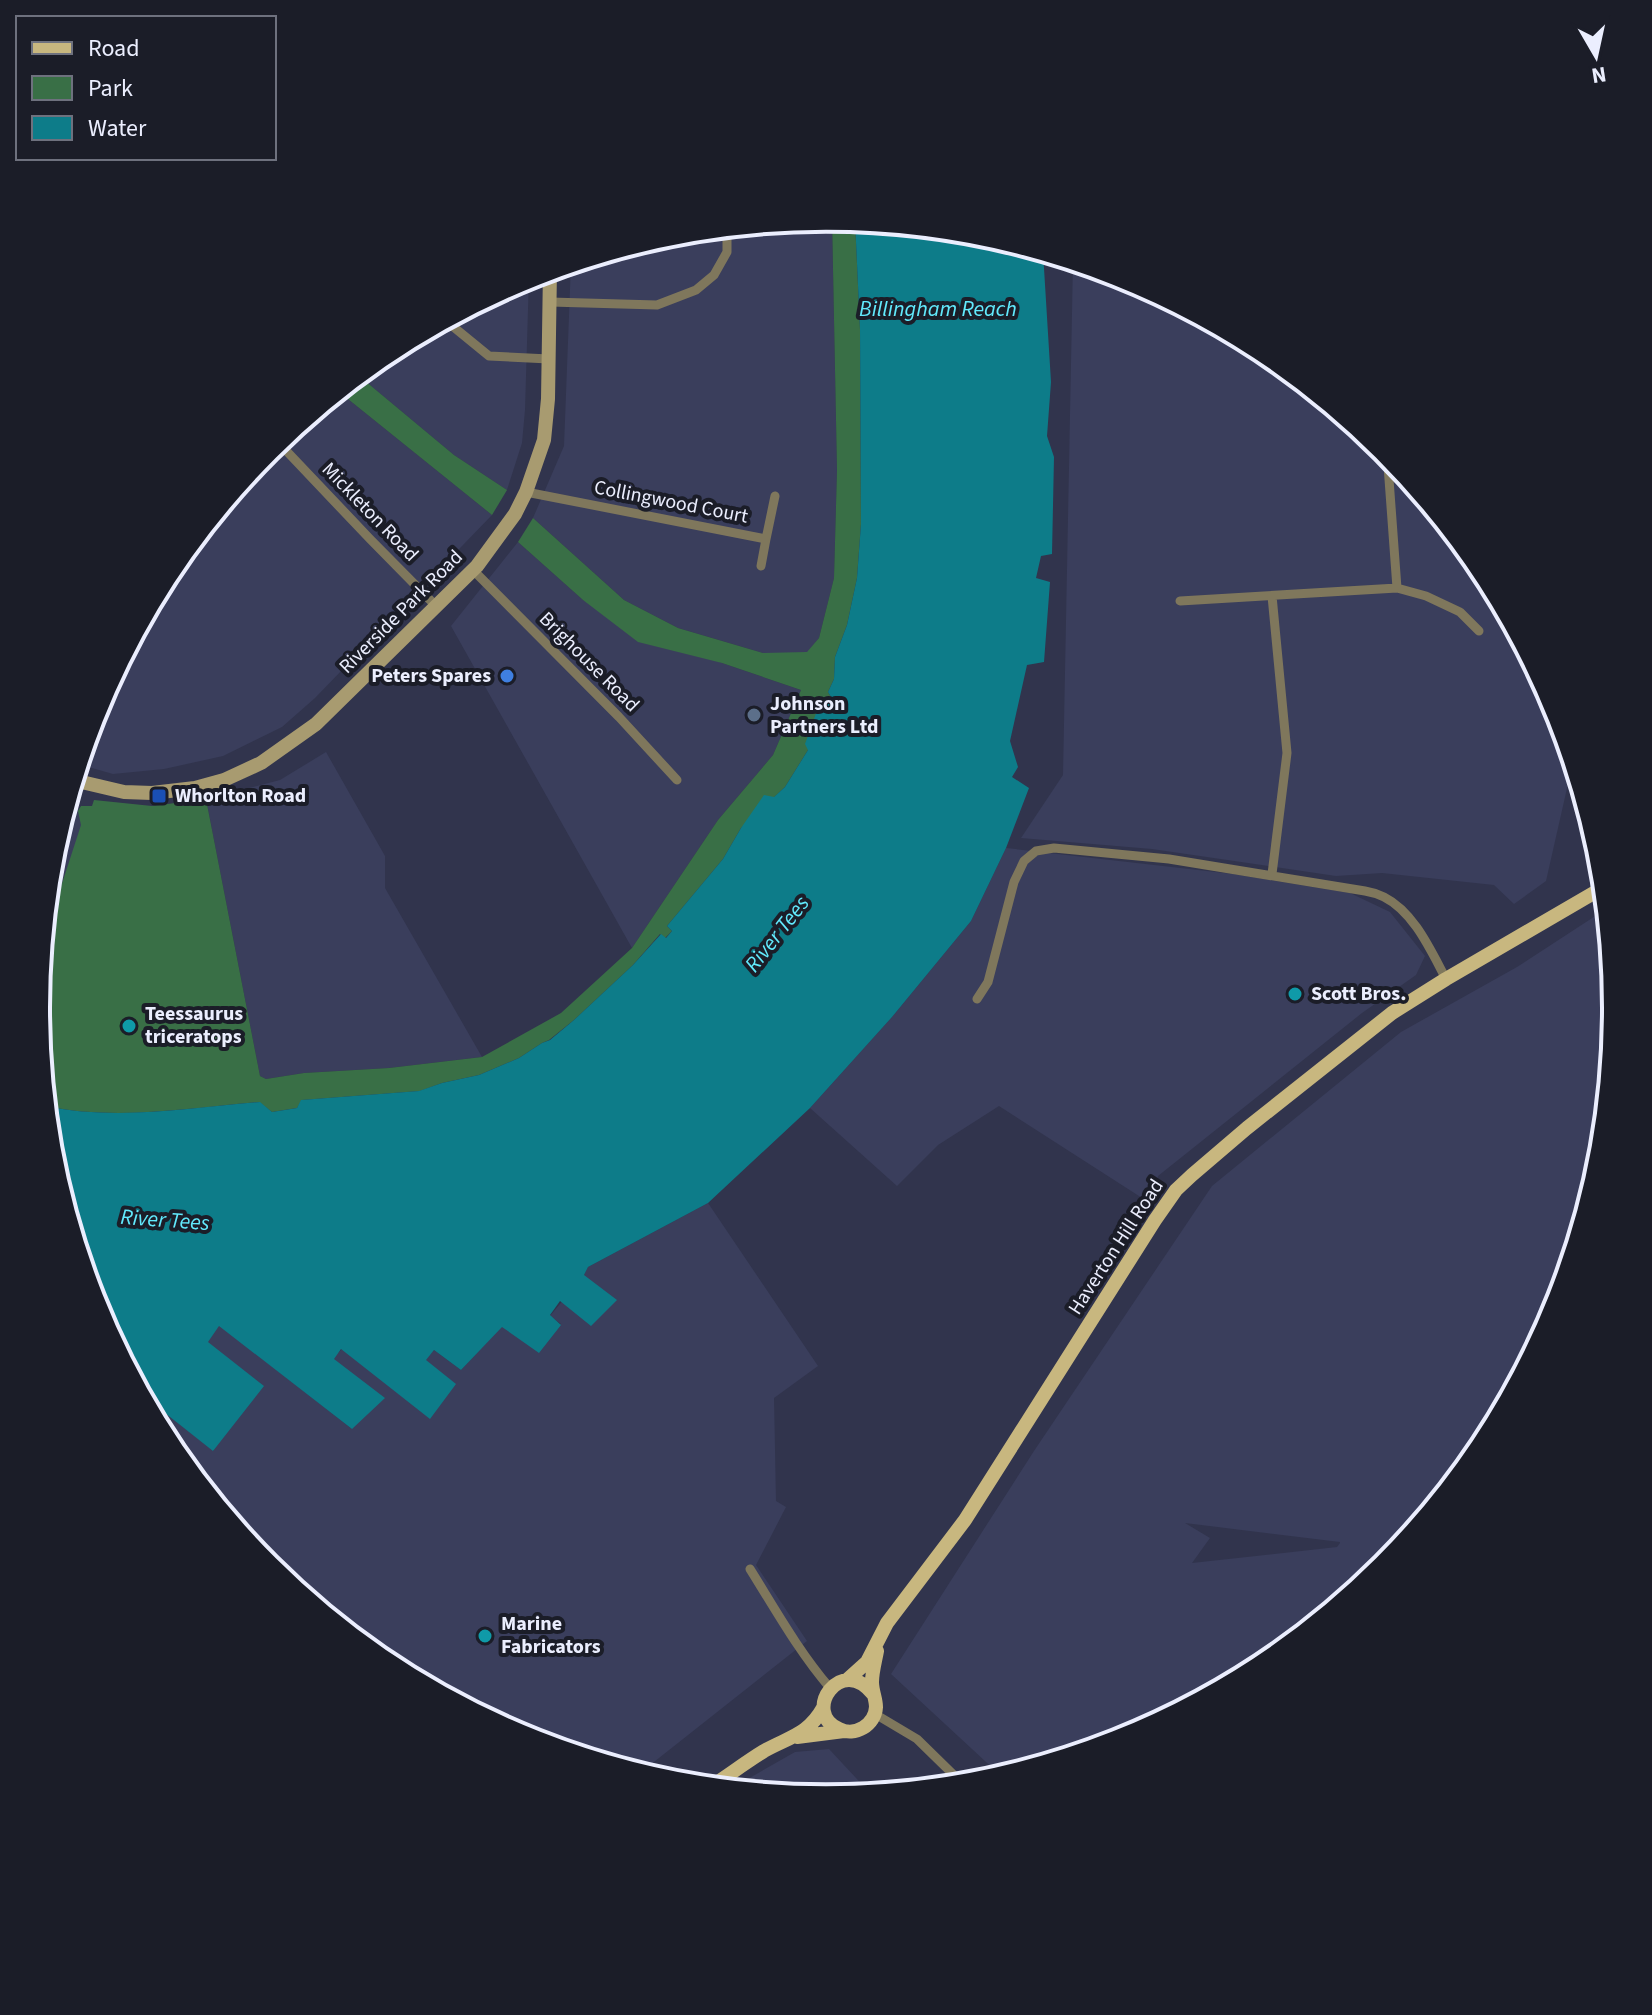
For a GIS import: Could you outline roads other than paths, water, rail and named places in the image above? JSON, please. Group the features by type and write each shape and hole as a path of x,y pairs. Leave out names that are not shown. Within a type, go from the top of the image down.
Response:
{"main road":[{"name":"Haverton Hill Road","path":"830,1688 847,1680 867,1662 887,1623 965,1520 1176,1190 1247,1128 1392,1013 1593,893"},
{"name":"Haverton Hill Road","path":"875,1714 872,1679 878,1643"},
{"path":"847,1680 867,1686 873,1694"},
{"path":"725,1777 763,1752 806,1730 818,1718 830,1688"},
{"path":"823,1708 830,1723 844,1731"},
{"path":"793,1738 854,1732 863,1728 875,1714"}],"street":[{"path":"550,302 657,305 696,290 714,275 727,252 727,238"},
{"name":"Riverside Park Road","path":"84,782 124,792 180,790 224,780 261,763 316,724 473,570 515,514 544,440 548,399 550,283"},
{"path":"454,327 489,356 549,359"},
{"name":"Mickleton Road","path":"286,450 437,607"},
{"path":"1389,474 1397,588"},
{"name":"Collingwood Court","path":"526,492 766,539 775,496"},
{"path":"761,566 766,539"},
{"name":"Brighouse Road","path":"473,570 677,780"},
{"path":"1180,601 1397,588 1426,596 1460,612 1479,631"},
{"path":"1272,596 1287,753 1272,874"},
{"path":"977,999 988,982 1014,882 1024,861 1036,851 1054,848 1169,859 1272,874 1385,897 1415,926 1446,979"},
{"path":"750,1569 808,1660 830,1688"},
{"path":"875,1714 917,1739 952,1773"}],"water":[{"path":"856,233 927,238 977,246 1044,263 1051,382 1047,436 1054,457 1052,554 1041,556 1036,578 1050,582 1044,662 1027,665 1010,741 1018,767 1012,777 1029,788 1006,848 971,921 892,1017 810,1108 708,1203 588,1267 584,1275 617,1300 591,1326 560,1301 550,1315 561,1325 539,1353 502,1327 461,1370 434,1350 426,1360 456,1384 430,1419 341,1349 334,1359 385,1398 352,1429 219,1326 208,1342 264,1386 213,1451 165,1413 130,1351 91,1257 76,1208 57,1108 126,1113 260,1102 272,1112 297,1108 301,1100 419,1091 479,1075 519,1058 550,1040 633,965 661,934 666,938 672,931 667,926 723,859 764,795 774,797 785,787 808,750 805,744 819,705 824,707 831,697 828,692 834,679 835,657 847,625 857,578 861,524 860,329"}],"place":[{"name":"Peters Spares","path":"507,676"},
{"name":"Johnson Partners Ltd","path":"754,715"},
{"name":"Whorlton Road","path":"159,796"},
{"name":"Scott Bros.","path":"1295,994"},
{"name":"Teessaurus triceratops","path":"129,1026"},
{"name":"Marine Fabricators","path":"485,1636"}],"water label":[{"name":"Billingham Reach","path":"938,309"},
{"name":"River Tees","path":"777,934"},
{"name":"River Tees","path":"165,1220"}]}
